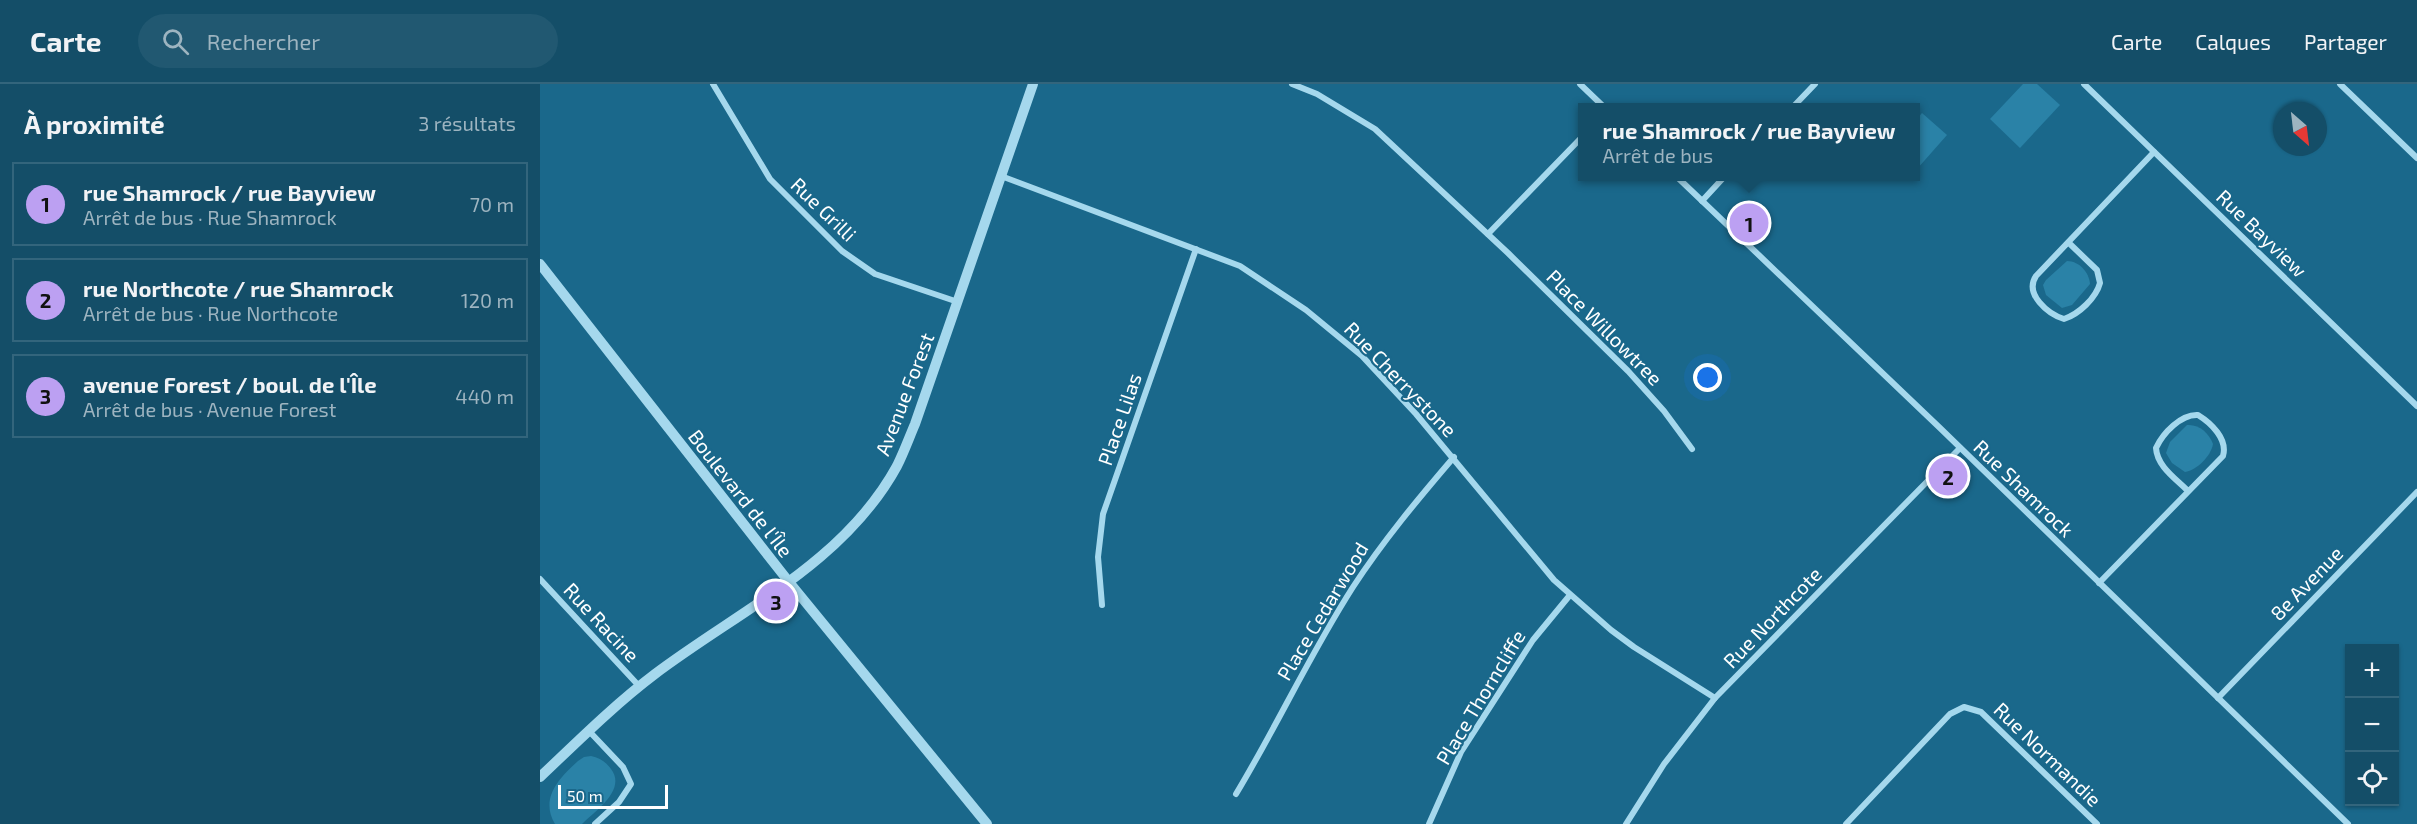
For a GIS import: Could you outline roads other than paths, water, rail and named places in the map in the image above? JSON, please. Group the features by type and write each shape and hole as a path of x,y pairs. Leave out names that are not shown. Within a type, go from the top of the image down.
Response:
{"street":[{"name":"Rue Grilli","path":"713,84 770,180 842,251 882,277 958,302"},
{"name":"Avenue Forest","path":"540,777 639,686 789,582 846,533 869,507 894,471 918,415 1033,84"},
{"name":"Place Willowtree","path":"1292,84 1317,94 1375,129 1488,234 1628,371 1664,411 1692,449"},
{"path":"1580,84 1600,103"},
{"path":"1797,103 1815,84"},
{"name":"Rue Bayview","path":"2084,84 2417,405"},
{"path":"2340,84 2417,158"},
{"path":"1488,234 1578,141"},
{"path":"2068,243 2097,270 2100,283 2095,294 2077,312 2064,319 2051,312 2036,298 2032,286 2036,276 2154,152"},
{"name":"Rue Cherrystone","path":"1001,176 1240,266 1306,310 1362,356 1454,457 1538,562 1570,595 1634,647 1715,698"},
{"name":"Rue Shamrock","path":"1680,181 2348,824"},
{"path":"1702,201 1721,181"},
{"name":"Place Lilas","path":"1102,605 1098,557 1103,514 1196,249"},
{"name":"Boulevard de l'Île","path":"540,264 789,582 987,824"},
{"path":"2099,583 2218,461 2224,450 2217,433 2198,415 2181,419 2156,448 2161,464 2188,491"},
{"name":"Rue Northcote","path":"1626,824 1664,764 1715,698 1960,448"},
{"name":"Place Cedarwood","path":"1236,794 1264,747 1318,644 1353,587 1402,519 1454,457"},
{"name":"8e Avenue","path":"2218,698 2417,492"},
{"name":"Rue Racine","path":"540,579 639,686"},
{"name":"Place Thorncliffe","path":"1430,824 1461,752 1533,640 1570,595"},
{"name":"Rue Normandie","path":"1846,824 1950,714 1964,706 1981,712 2094,823"},
{"path":"589,731 623,767 631,784 619,802 595,824"}],"place":[{"name":"rue Shamrock / rue Bayview","path":"1749,223"},
{"name":"rue Northcote / rue Shamrock","path":"1948,476"},
{"name":"avenue Forest / boul. de l'Île","path":"776,601"}]}
